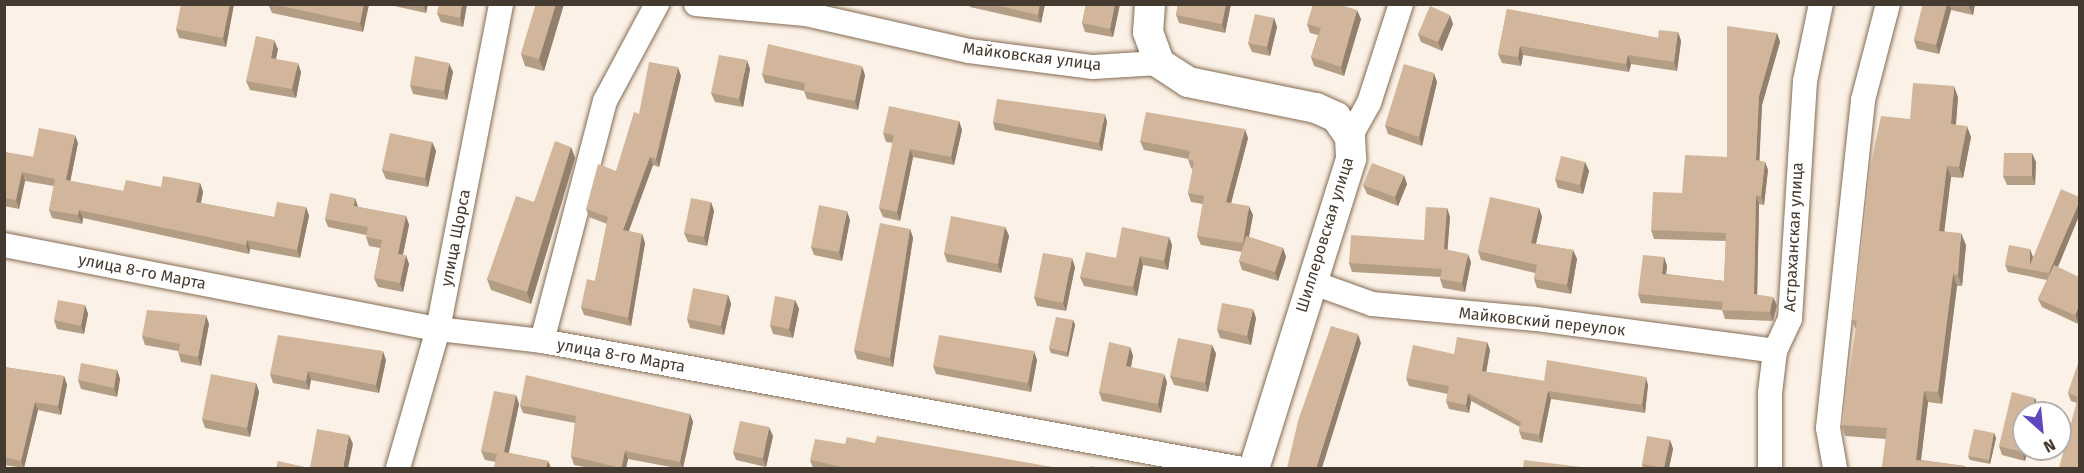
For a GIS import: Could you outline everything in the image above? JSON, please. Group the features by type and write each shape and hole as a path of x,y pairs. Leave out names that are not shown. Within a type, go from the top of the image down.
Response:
{"street":[{"name":"улица Щорса","path":"398,468 438,329 501,4"},
{"path":"542,341 605,101 657,4"},
{"name":"Майковская улица","path":"696,4 806,14 969,51 1093,67 1159,63"},
{"path":"1150,4 1148,32 1159,63 1188,82 1316,108 1336,117 1350,137"},
{"name":"Шиллеровская улица","path":"1254,468 1351,159 1350,137 1369,103 1401,4"},
{"name":"Астраханская улица","path":"1770,468 1775,351 1790,319 1805,81 1821,4"},
{"path":"1835,468 1828,428 1863,100 1888,4"},
{"name":"улица 8-го Марта","path":"4,245 438,329 542,341 1237,468"},
{"name":"Майковский переулок","path":"1311,282 1372,304 1536,319 1775,351"}],"building":[{"path":"181,4 230,4 223,38 176,29"},
{"path":"272,4 364,4 360,23"},
{"path":"439,4 462,4 460,18 437,13"},
{"path":"536,4 556,4 539,59 521,54"},
{"path":"991,4 1040,4 1038,15"},
{"path":"1086,4 1115,4 1110,29 1082,23"},
{"path":"1178,4 1226,4 1222,24 1176,15"},
{"path":"1313,4 1338,4 1357,10 1341,67 1311,57 1321,28 1307,24"},
{"path":"1923,4 1947,4 1936,45 1914,40"},
{"path":"1430,6 1450,15 1438,42 1418,34"},
{"path":"1507,9 1658,38 1659,30 1678,32 1674,62 1628,55 1626,64 1520,46 1518,57 1498,54"},
{"path":"1255,14 1274,18 1267,47 1248,43"},
{"path":"1727,26 1777,33 1759,96 1756,160 1765,162 1761,196 1756,196 1754,294 1773,297 1770,312 1722,310 1723,302 1638,294 1643,255 1664,257 1662,274 1724,281 1726,233 1651,230 1653,192 1682,193 1685,155 1727,157"},
{"path":"256,36 274,40 271,58 298,63 292,89 246,81"},
{"path":"768,44 862,66 855,101 804,91 805,83 762,74"},
{"path":"719,55 747,60 739,99 711,93"},
{"path":"415,56 449,63 444,91 410,85"},
{"path":"649,62 678,67 656,159 650,157 623,230 642,234 628,318 581,307 587,279 595,281 608,217 586,209 598,164 616,171 634,112 639,114"},
{"path":"1404,64 1434,73 1419,137 1385,125"},
{"path":"1913,83 1954,86 1951,124 1967,126 1959,167 1947,166 1939,231 1961,233 1958,275 1953,274 1938,392 1924,391 1916,460 1965,466 1965,468 1882,468 1887,428 1841,425 1857,321 1852,320 1870,168 1881,116 1910,119"},
{"path":"997,99 1105,114 1099,143 993,122"},
{"path":"889,106 959,121 951,157 910,149 897,212 879,208 894,135 883,133"},
{"path":"1146,112 1245,129 1226,202 1249,206 1243,243 1197,236 1204,196 1188,193 1194,161 1188,160 1190,151 1140,141"},
{"path":"39,128 75,135 66,180 123,191 126,180 161,187 163,176 200,183 196,202 274,217 277,202 306,207 297,250 247,240 246,245 79,210 78,215 49,210 55,179 22,172 16,200 4,198 4,152 33,157"},
{"path":"390,133 432,142 425,178 382,170"},
{"path":"555,141 571,147 527,292 487,279 516,196 534,202"},
{"path":"2004,153 2032,153 2032,176 2003,176"},
{"path":"1561,156 1585,162 1580,185 1555,179"},
{"path":"1372,163 1404,175 1395,197 1363,185"},
{"path":"2061,189 2079,197 2079,202 2049,273 2005,265 2009,245 2030,249 2030,265"},
{"path":"330,193 355,198 354,206 406,216 398,254 406,255 400,283 374,278 382,240 366,237 368,227 325,219"},
{"path":"1490,197 1539,208 1531,243 1573,250 1567,285 1534,279 1537,265 1478,251"},
{"path":"691,198 711,202 704,237 684,233"},
{"path":"819,205 847,211 839,252 811,247"},
{"path":"1426,207 1447,208 1444,249 1468,254 1462,283 1440,279 1442,269 1349,263 1351,235 1424,240"},
{"path":"951,216 1005,227 998,264 944,253"},
{"path":"880,223 910,229 890,358 854,350"},
{"path":"1122,227 1169,237 1164,261 1140,256 1133,287 1080,277 1086,252 1116,258"},
{"path":"1246,236 1283,248 1275,272 1239,261"},
{"path":"1043,253 1072,258 1063,303 1034,297"},
{"path":"2054,265 2079,277 2079,305 2075,315 2038,299"},
{"path":"693,288 728,295 721,326 687,319"},
{"path":"775,296 795,300 789,329 770,325"},
{"path":"58,300 85,305 81,326 54,320"},
{"path":"1222,303 1253,309 1247,336 1217,329"},
{"path":"147,310 206,315 198,357 178,353 180,344 142,336"},
{"path":"1056,317 1073,320 1067,352 1049,348"},
{"path":"1331,326 1358,334 1316,468 1287,468 1298,421"},
{"path":"278,335 383,351 376,385 308,371 306,381 270,374"},
{"path":"939,335 1034,351 1028,383 933,366"},
{"path":"1457,337 1487,342 1482,371 1544,381 1547,360 1646,377 1642,405 1548,391 1539,435 1519,431 1521,422 1468,393 1466,405 1446,401 1449,386 1406,378 1413,345 1454,354"},
{"path":"1178,338 1212,345 1205,383 1170,376"},
{"path":"1109,342 1130,347 1126,366 1164,374 1158,404 1099,392"},
{"path":"2079,361 2079,468 2059,468 2061,461 2072,461 2072,419 2078,397 2068,393"},
{"path":"81,363 117,370 114,388 78,380"},
{"path":"4,367 64,376 58,406 35,402 21,461 4,457 6,400 4,400"},
{"path":"211,374 256,383 247,428 202,419"},
{"path":"526,375 690,414 680,462 625,451 621,468 571,456 576,416 520,405"},
{"path":"494,391 516,395 504,452 548,461 546,468 494,468 497,454 481,451"},
{"path":"2012,392 2035,398 2034,401 2012,401 2012,449 1999,446"},
{"path":"740,421 769,427 763,458 733,452"},
{"path":"317,429 349,435 343,468 310,468"},
{"path":"1974,429 1994,433 1989,460 1968,456"},
{"path":"877,436 1058,468 847,468 810,460 815,439 845,444 847,437 875,443"},
{"path":"1647,436 1670,440 1664,468 1642,464"},
{"path":"1524,460 1581,467 1581,468 1523,468"},
{"path":"278,461 305,467 276,468"}]}
